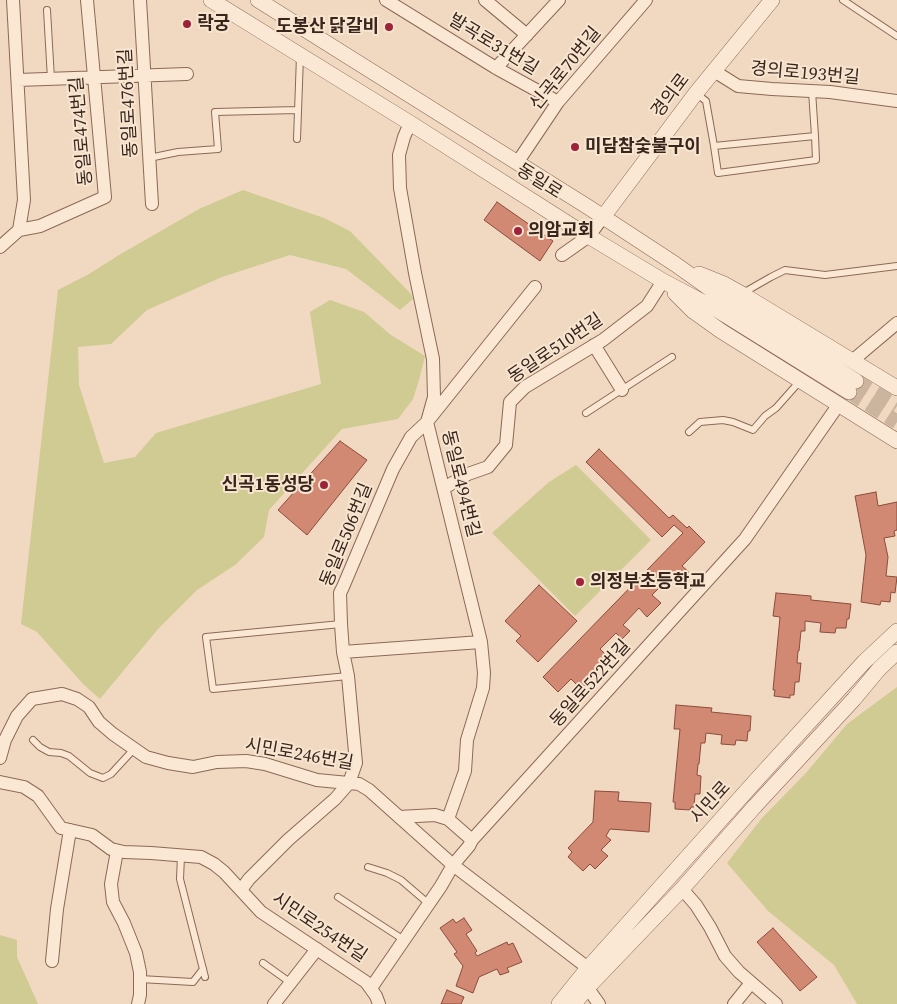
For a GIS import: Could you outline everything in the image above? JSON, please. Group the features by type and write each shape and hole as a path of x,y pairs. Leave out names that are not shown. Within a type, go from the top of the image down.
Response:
{"street":[{"path":"0,247 19,230 24,200 14,0"},
{"name":"동일로474번길","path":"19,230 40,226 105,197 87,0"},
{"name":"동일로476번길","path":"140,0 152,204"},
{"name":"동일로","path":"211,0 663,281 852,387 675,264 603,217 258,0"},
{"name":"발곡로31번길","path":"386,0 496,68 558,102"},
{"path":"485,0 527,35"},
{"path":"496,68 559,0"},
{"name":"신곡로70번길","path":"517,163 558,102 646,0"},
{"name":"경의로","path":"603,217 696,93 772,0"},
{"name":"경의로193번길","path":"714,71 738,86 830,92 897,102"},
{"path":"18,80 187,74"},
{"name":"동일로494번길","path":"410,123 399,155 400,188 433,359 434,397 428,422 481,642 484,673 483,688 467,740 465,771 448,818"},
{"path":"562,255 589,236 603,217"},
{"path":"675,264 724,284 742,294 897,388"},
{"path":"663,281 693,310 721,331 897,440"},
{"name":"동일로510번길","path":"444,488 468,474 488,466 506,445 510,402 525,387 594,345 648,306 663,281"},
{"name":"동일로506번길","path":"241,890 288,840 335,799 349,783 356,763 341,624 340,593 398,459 411,437 428,422 535,287"},
{"path":"852,361 897,323"},
{"path":"594,345 622,390"},
{"name":"동일로522번길","path":"371,988 444,882 453,865 472,840 745,539 839,404"},
{"name":"시민로","path":"574,1004 585,978 748,789 864,662 897,631"},
{"path":"344,652 481,642"},
{"name":"시민로","path":"559,1004 682,889 879,669 897,652"},
{"name":"시민로246번길","path":"0,758 5,740 17,716 32,699 62,694 77,699 89,707 98,722 146,757 193,767 217,762 246,761 265,764 317,780 359,784 369,790 453,865 533,926 585,978 599,1004"},
{"name":"시민로254번길","path":"0,781 24,787 38,796 61,828 92,835 111,849 124,852 201,857 214,864 261,912 366,982 379,1004"},
{"path":"399,817 435,815 448,818 472,840"},
{"path":"52,961 57,909 70,830"},
{"path":"117,851 111,884 113,902 136,953 140,972 138,1004"},
{"path":"682,889 696,904 720,948 739,972 776,1004"},
{"path":"274,1004 317,949"},
{"path":"734,1004 751,983"}],"lane":[{"path":"843,0 897,36"},
{"path":"47,10 51,79"},
{"path":"297,139 300,55"},
{"path":"696,93 706,101 718,173 816,160 812,91"},
{"path":"149,158 178,152 218,149 215,112 297,110"},
{"path":"714,146 815,136"},
{"path":"742,294 785,270 825,275 897,266"},
{"path":"586,413 672,357"},
{"path":"689,432 700,422 723,420 753,430 801,380"},
{"path":"341,624 206,638 213,689 348,676"},
{"path":"33,740 49,752 69,756 90,773 103,778 111,774 134,749"},
{"path":"181,856 180,879 205,977"},
{"path":"368,867 401,880 429,904"},
{"path":"338,897 404,940"},
{"path":"263,963 291,982"},
{"path":"140,979 193,982 203,969"}],"shaded area":[{"path":"243,190 324,218 350,231 411,294 413,299 400,310 346,269 290,255 222,277 147,310 111,344 78,347 79,385 104,463 135,457 156,433 321,384 310,312 330,300 364,312 391,335 425,356 419,380 413,399 398,419 342,429 269,510 264,537 235,565 197,590 158,629 100,699 83,684 37,632 21,624 58,290 89,274 199,209"},
{"path":"576,465 651,540 575,616 492,533 549,482"},
{"path":"897,687 897,1004 857,1004 834,965 768,911 727,863 762,818 806,773 847,724"},
{"path":"0,935 17,940 17,957 38,1004 0,1004"}],"building":[{"name":"의암교회","path":"497,202 553,241 540,261 484,220"},
{"name":"신곡1동성당","path":"340,441 367,460 307,535 278,510"},
{"path":"599,449 669,518 673,515 687,528 689,526 705,542 682,566 689,572 680,581 673,574 652,595 661,603 647,617 639,608 623,625 630,631 622,639 616,633 600,649 610,659 581,689 571,679 558,692 543,677 683,533 674,525 662,537 586,462"},
{"path":"876,492 878,506 897,502 897,530 894,531 895,536 884,538 888,557 886,576 897,577 895,593 891,592 890,602 881,601 880,605 861,602 866,555 855,496"},
{"path":"539,585 577,621 538,662 516,641 521,636 505,621"},
{"path":"776,593 811,596 811,600 851,604 846,628 836,628 835,633 820,632 821,623 805,621 805,631 801,631 798,651 797,663 801,663 799,682 795,682 794,695 790,695 790,698 774,696 775,690 773,690 780,617 773,616"},
{"path":"676,705 712,708 711,712 751,716 747,741 736,740 735,745 721,744 722,735 706,733 705,743 701,743 698,764 697,775 701,776 700,794 695,794 694,807 691,807 690,810 675,809 675,802 673,802 680,729 674,729"},
{"path":"595,791 619,792 618,801 651,803 649,832 610,829 606,836 611,840 601,850 608,856 595,869 590,864 583,871 568,857 572,852 568,848 593,822"},
{"path":"464,918 472,930 466,934 477,951 475,953 477,956 507,942 508,945 513,943 522,962 507,968 509,972 500,975 497,969 479,977 473,993 456,986 463,966 454,954 457,952 440,928 453,919 456,923"},
{"path":"773,928 817,977 800,991 757,942"},
{"path":"447,990 464,997 461,1004 441,1004"}],"tunnel":[{"path":"856,381 897,406"},
{"path":"849,392 897,422"}],"place":[{"name":"락궁","path":"187,24"},
{"name":"도봉산 닭갈비","path":"389,27"},
{"name":"미담참숯불구이","path":"575,147"},
{"name":"의암교회","path":"518,231"},
{"name":"신곡1동성당","path":"324,485"},
{"name":"의정부초등학교","path":"580,582"}]}
